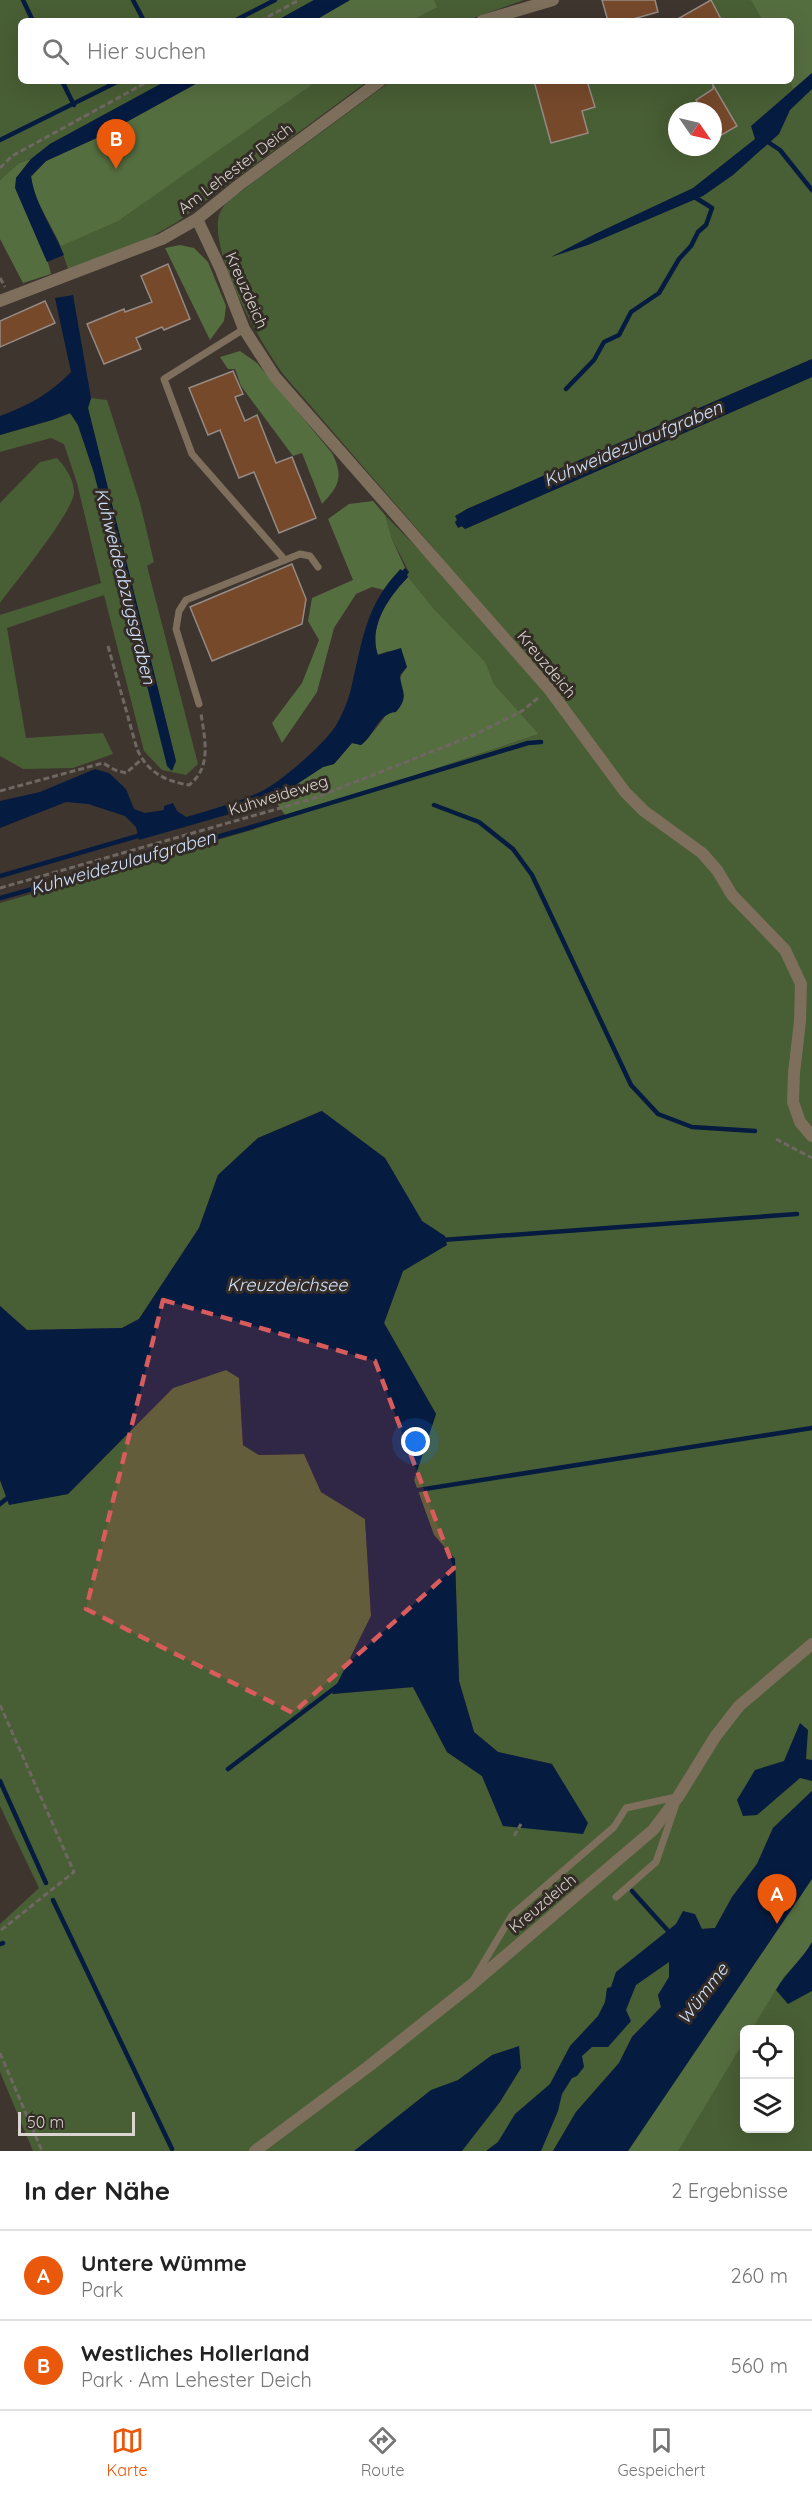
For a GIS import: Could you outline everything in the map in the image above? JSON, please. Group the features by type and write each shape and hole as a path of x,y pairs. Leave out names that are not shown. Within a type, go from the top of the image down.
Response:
{"street":[{"path":"492,18 553,0"},
{"name":"Am Lehester Deich","path":"0,301 137,251 197,219 238,185 376,84"},
{"name":"Kreuzdeich","path":"197,219 221,270 244,329 276,377 549,689 625,792 644,811 702,853 717,870 732,895 786,950 801,984 793,1102 800,1122 812,1136"},
{"name":"Kreuzdeich","path":"255,2151 369,2066 470,1986 653,1830 678,1797 715,1737 740,1706 812,1644"}],"lane":[{"path":"244,329 164,379 192,454 285,560"},
{"path":"199,704 176,629 179,611 186,600 300,554 310,556 318,567"},
{"path":"616,1897 656,1862 678,1797"},
{"path":"470,1986 512,1915 614,1827 626,1808 678,1797"}],"path":[{"path":"266,18 299,0"},
{"path":"0,168 12,156 144,84"},
{"path":"108,646 142,759 157,776 189,785 197,779 205,764 206,748 199,704"},
{"name":"Kuhweideweg","path":"0,888 312,799 474,735 522,711 549,689"},
{"path":"0,791 103,763 126,773 142,759"},
{"path":"776,1139 812,1158"},
{"path":"0,1706 74,1872 0,1931"},
{"path":"514,1836 521,1824"},
{"path":"0,2053 42,2151"}],"highlighted area":[{"path":"163,1300 375,1361 454,1568 293,1713 86,1609"}],"green space":[{"path":"0,0 314,0 281,18 18,18 18,84 160,84 50,144 31,159 19,163 0,180"},
{"path":"350,0 524,0 473,18 319,18"},
{"path":"350,0 434,0 437,7 417,18 319,18"},
{"path":"709,0 812,0 812,359 467,509 455,523 458,527 465,529 812,377 812,1791 773,1828 757,1864 732,1897 715,1928 701,1929 669,1962 670,1977 658,1995 661,2007 632,2037 619,2063 576,2112 553,2151 33,2151 0,2072 0,1924 39,1888 0,1806 0,1480 10,1504 68,1494 173,1388 226,1370 239,1378 243,1445 259,1455 304,1454 321,1492 365,1519 371,1616 333,1694 413,1687 447,1752 482,1776 503,1826 552,1764 498,1752 474,1732 459,1681 455,1559 434,1535 414,1480 436,1414 384,1323 403,1271 446,1245 422,1221 385,1158 321,1111 258,1138 218,1175 199,1228 139,1319 122,1328 27,1330 0,1306 0,903 252,830 539,734 494,684 484,662 434,609 406,575 409,572 392,539 385,515 427,558 436,551 273,360 250,320 229,274 218,231 219,215 233,197 387,84 794,84 794,18 695,18"},
{"path":"751,0 812,0 812,73 793,89 791,84 794,84 794,18 761,18"},
{"path":"196,84 313,84 118,221 61,246 34,194 31,177 46,161 101,136"},
{"path":"198,84 364,84 177,222 139,244 68,269 56,234"},
{"path":"31,159 16,178 23,203 44,250 51,274 23,283 0,239 0,180 19,163"},
{"path":"180,245 194,248 208,262 226,306 224,321 210,340 165,248"},
{"path":"240,351 257,363 332,453 338,469 338,481 322,504 302,453 293,456 241,386 235,369 228,369 220,357"},
{"path":"91,398 107,400 140,503 154,562 147,566 198,764 186,775 162,770 144,751 104,595 7,628 26,738 103,733 113,754 73,768 23,769 0,756 0,615 101,583 77,483 64,444 51,438 0,452 0,435 71,413 78,425 94,473 176,761 88,408"},
{"path":"57,458 66,469 72,482 74,491 72,500 55,529 0,603 0,503 40,462"},
{"path":"373,501 385,515 392,539 405,568 402,571 400,569 384,590 372,587 356,594 334,628 317,692 282,743 272,723 302,683 319,640 308,621 312,598 353,580 328,519 349,504"},
{"path":"408,577 434,609 485,662 494,684 539,734 287,818 274,799 323,767 334,764 352,743 361,745 388,711 407,667 389,651 377,655 376,633 378,622 387,603"},
{"path":"812,1818 812,2151 590,2151"},
{"path":"812,1879 812,1942 804,1956 784,1976 754,2025 740,2025 740,2048 678,2151 628,2151"}],"water":[{"path":"314,0 350,0 319,18 281,18"},
{"path":"812,73 812,89 790,110 779,134 733,175 703,196 588,245 551,257 693,188 755,139 751,126"},
{"path":"160,84 196,84 101,136 46,161 31,176 40,206 64,255 47,262 15,188 16,178 31,159 50,144"},
{"path":"73,295 91,398 88,408 176,761 172,771 167,766 94,473 78,425 70,413 0,435 0,416 38,398 71,372 55,298"},
{"name":"Kuhweidezulaufgraben","path":"812,359 812,377 465,529 462,526 458,528 455,522 457,520 455,516 467,509"},
{"path":"405,568 409,572 408,577 382,613 376,633 378,655 401,648 407,667 400,675 404,694 403,702 396,712 380,721 366,741 361,745 352,743 334,764 323,767 274,799 258,806 139,840 136,827 125,816 88,804 66,802 0,828 0,801 40,792 95,769 109,773 126,789 134,809 145,813 164,810 164,806 173,803 177,811 186,817 251,796 278,781 300,763 335,727 351,689 362,640 372,610 389,582 401,569 402,571"},
{"name":"Kreuzdeichsee","path":"322,1111 385,1158 422,1221 445,1236 447,1245 403,1271 384,1323 436,1414 414,1480 434,1535 455,1559 459,1681 474,1732 498,1752 552,1764 588,1823 583,1834 503,1826 482,1776 447,1752 413,1687 332,1694 371,1616 365,1519 321,1492 304,1454 259,1455 243,1445 239,1378 226,1370 173,1388 68,1494 9,1505 0,1480 0,1306 27,1330 122,1328 139,1319 199,1228 218,1175 258,1138"},
{"path":"800,1723 808,1730 806,1759 812,1760 812,1781 800,1778 757,1815 743,1816 737,1800 755,1770 784,1761"},
{"name":"Wümme","path":"812,1791 812,1879 628,2151 553,2151 576,2112 619,2063 632,2037 661,2007 658,1995 669,1977 669,1962 636,1985 626,2010 631,2021 608,2047 592,2047 582,2056 584,2067 577,2076 572,2078 562,2094 558,2111 541,2151 486,2151 498,2142 515,2114 550,2084 570,2046 598,2016 605,2002 607,1988 611,1987 616,1972 676,1924 683,1911 695,1914 702,1929 715,1928 732,1897 757,1864 773,1828"},
{"path":"812,1942 812,1991 788,2004 776,1990"},
{"path":"519,2046 521,2068 500,2102 462,2151 354,2151 431,2090 458,2080 492,2055"}],"building":[{"path":"602,0 655,0 658,12 637,18 607,18"},
{"path":"711,0 720,18 679,18"},
{"path":"535,84 588,84 595,107 582,111 588,133 551,143"},
{"path":"713,85 737,126 722,135 722,102 697,102 696,100 713,89"},
{"path":"168,264 190,319 136,338 141,349 104,364 87,324 124,309 125,312 152,302 141,276"},
{"path":"45,301 55,323 0,347 0,321"},
{"path":"233,371 243,394 235,397 245,421 257,415 276,463 292,457 316,518 279,533 254,472 239,478 220,430 208,435 189,388"},
{"path":"292,564 306,599 302,624 212,661 190,607"}],"waterway":[{"path":"23,0 32,18"},
{"path":"133,0 142,18"},
{"path":"240,18 275,0"},
{"path":"64,84 74,105"},
{"path":"0,140 113,84"},
{"path":"765,140 780,150 812,190"},
{"path":"566,389 594,360 604,342 619,335 631,312 659,293 679,259 691,246 698,232 706,225 712,208 693,196"},
{"name":"Kuhweidezulaufgraben","path":"0,898 245,829 528,743 541,742"},
{"path":"434,805 479,822 513,849 532,875 631,1085 658,1114 692,1127 755,1131"},
{"name":"Kuhweideabzugsgraben","path":"0,876 141,835"},
{"path":"442,1240 797,1214"},
{"path":"412,1491 812,1428"},
{"path":"0,1504 10,1496"},
{"path":"228,1769 340,1684"},
{"path":"0,1781 46,1883"},
{"path":"632,1891 670,1933"},
{"path":"53,1900 172,2149"}],"place":[{"name":"Westliches Hollerland","path":"116,169"},
{"name":"Untere Wümme","path":"777,1924"}]}
